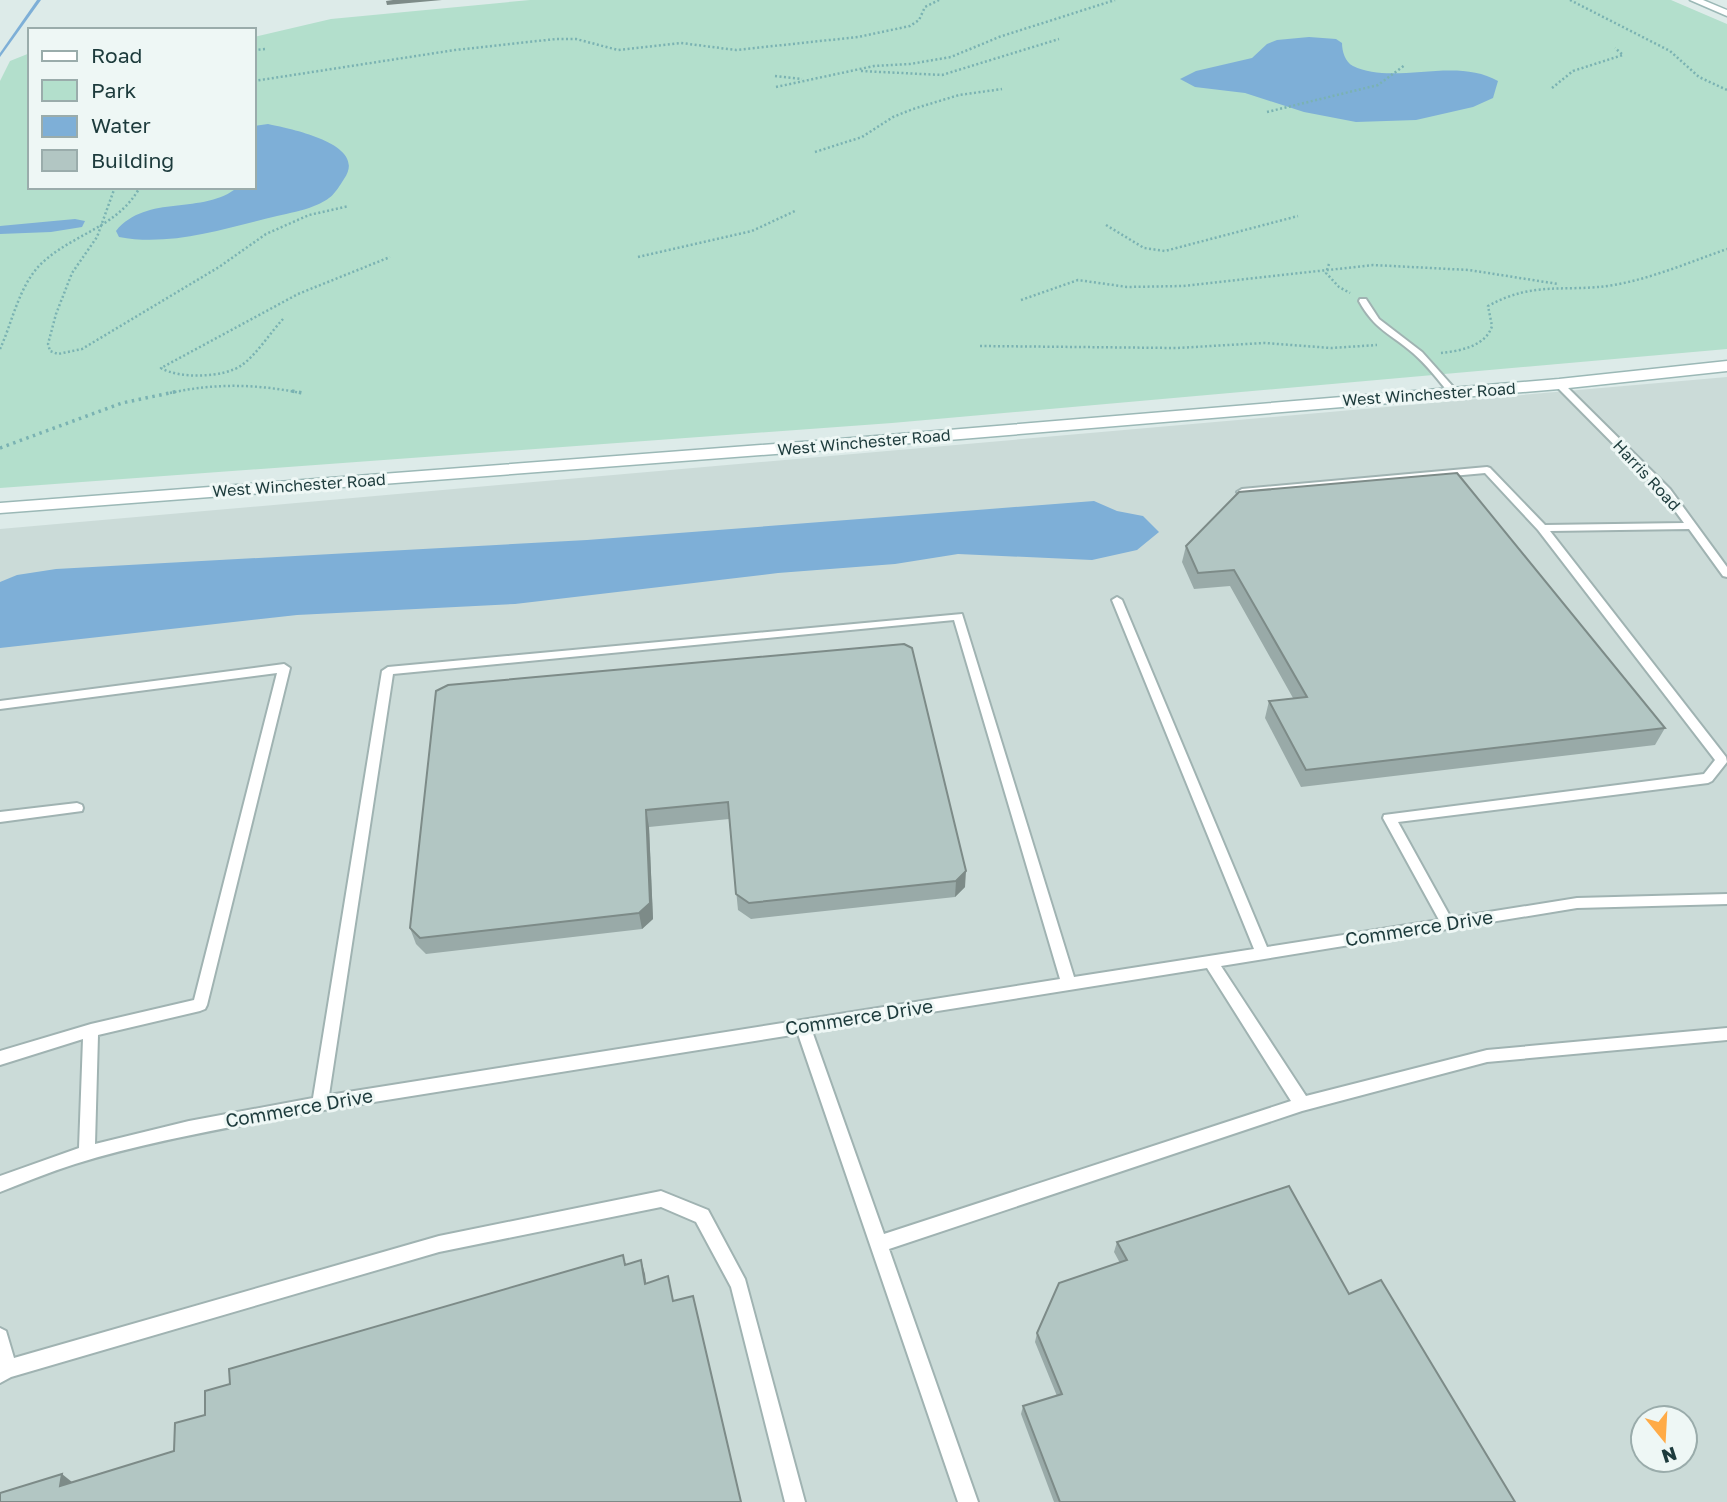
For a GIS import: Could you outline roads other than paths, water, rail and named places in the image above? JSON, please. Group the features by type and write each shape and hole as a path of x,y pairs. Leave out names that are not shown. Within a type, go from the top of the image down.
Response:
{"main road":[{"path":"1695,0 1727,13"},
{"name":"West Winchester Road","path":"0,508 828,445 1559,384 1727,366"}],"lane":[{"path":"1363,300 1371,318 1390,335 1417,352 1453,392"},
{"name":"Harris Road","path":"1559,384 1666,491 1727,574"},
{"path":"1241,492 1487,470 1542,528 1722,760 1708,778 1389,818 1448,924"},
{"path":"1542,528 1692,526"},
{"path":"1116,600 1263,953"},
{"path":"320,1103 388,671 958,616 1069,984"},
{"path":"0,705 284,668 200,1005 91,1030 0,1058"},
{"path":"0,817 77,808"},
{"name":"Commerce Drive","path":"0,1184 26,1173 139,1138 320,1103 1577,903 1727,899"},
{"path":"1210,961 1302,1104"},
{"path":"803,1026 968,1502"},
{"path":"87,1154 91,1030"},
{"path":"878,1244 1302,1104 1487,1056 1727,1034"},
{"path":"0,1337 3,1371 439,1244 661,1199 702,1216 739,1285 795,1502"}],"water":[{"path":"1309,37 1336,39 1342,43 1344,56 1350,64 1369,71 1463,71 1498,81 1493,98 1473,107 1416,120 1356,122 1304,112 1245,93 1195,87 1180,79 1196,71 1252,58 1267,44 1277,40"},
{"path":"268,124 309,134 337,148 346,156 349,167 335,192 329,198 301,211 219,231 159,240 119,237 116,231 129,219 143,212 209,201 235,189 256,189 256,126"},
{"path":"75,219 85,221 82,227 51,232 0,234 0,226"},
{"path":"1094,501 1117,511 1143,516 1159,532 1137,550 1092,560 958,554 895,564 778,573 515,604 297,615 0,648 0,582 17,575 56,569 587,540"}],"waterway":[{"path":"0,56 39,0"}]}
